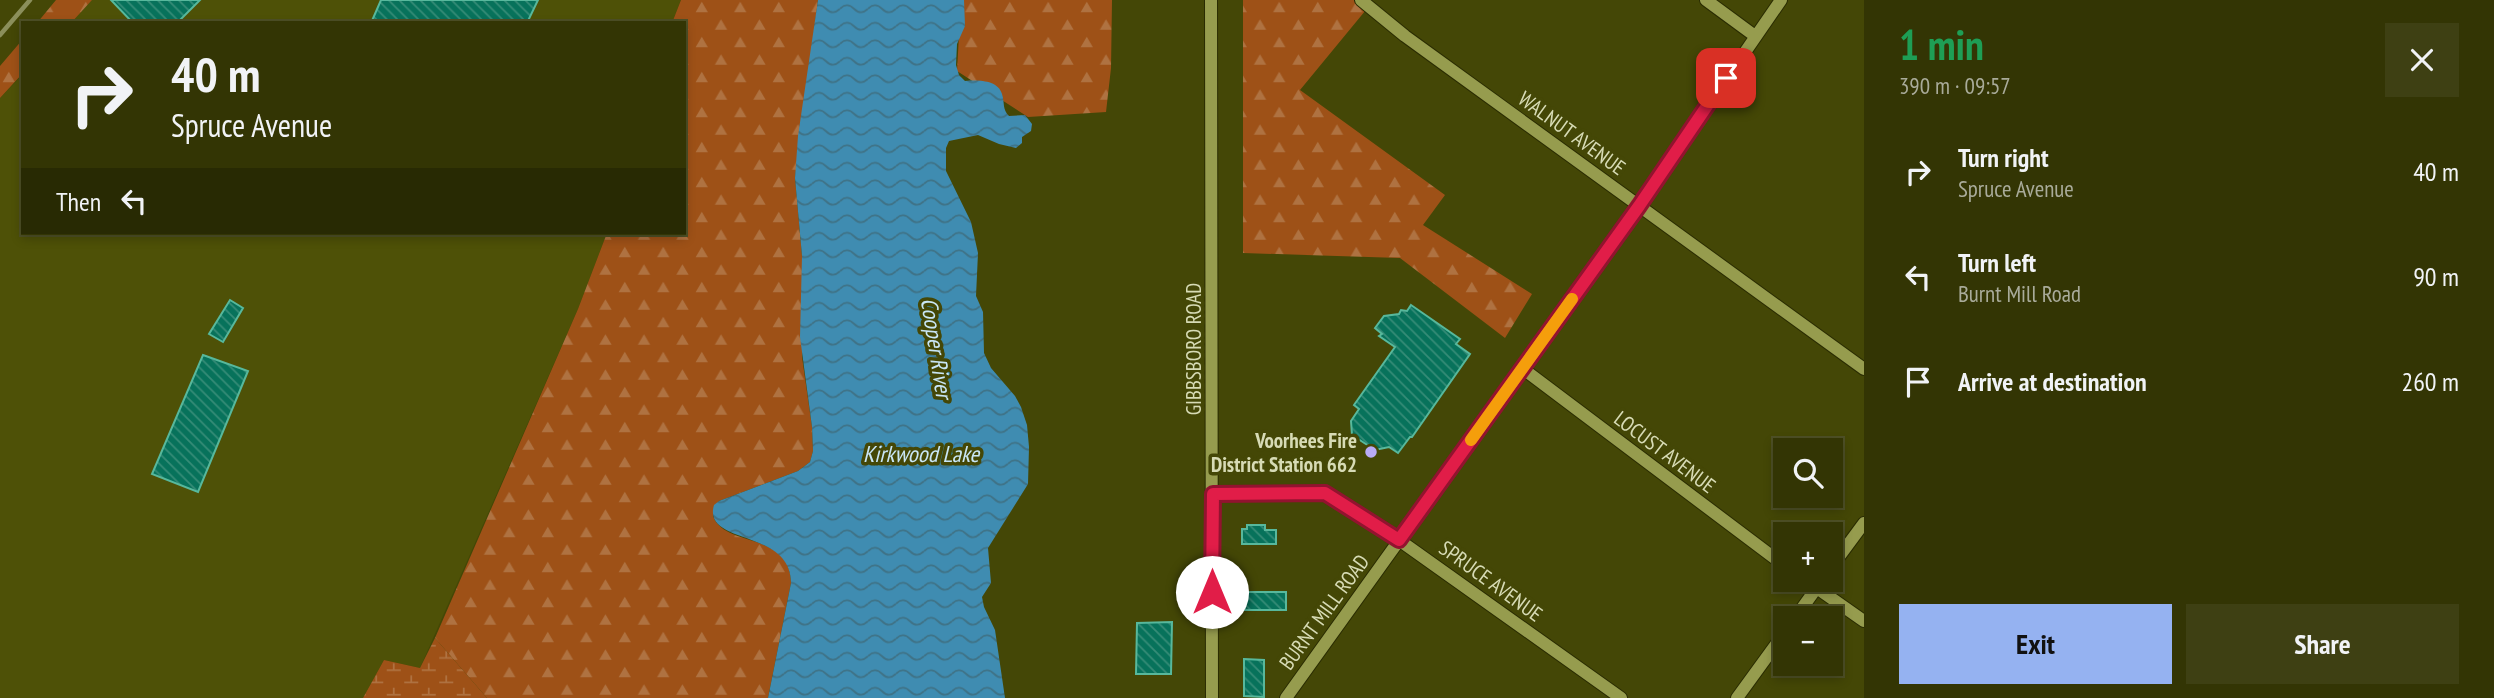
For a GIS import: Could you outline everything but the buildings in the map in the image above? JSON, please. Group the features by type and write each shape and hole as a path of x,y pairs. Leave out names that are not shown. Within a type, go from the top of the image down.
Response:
{"street":[{"name":"GIBBSBORO ROAD","path":"1211,0 1212,698"},
{"name":"WALNUT AVENUE","path":"1361,0 1416,44 1864,369"},
{"path":"1706,0 1755,36"},
{"name":"BURNT MILL ROAD","path":"1286,698 1639,206 1781,0"},
{"name":"LOCUST AVENUE","path":"1522,368 1773,557"},
{"name":"SPRUCE AVENUE","path":"1213,494 1325,493 1399,540 1621,698"},
{"path":"1843,551 1864,523"},
{"path":"1830,592 1864,621"},
{"path":"1737,698 1773,648"}],"shaded area":[{"path":"92,0 681,0 673,21 73,21"},
{"path":"21,76 21,235 606,235 578,309 420,668 384,660 363,698 0,698 0,98"}],"green space":[{"path":"56,0 92,0 73,21 39,21"},
{"path":"681,0 818,0 795,178 802,256 802,357 813,451 810,462 798,471 719,501 713,516 720,526 730,533 769,547 780,555 788,567 791,583 768,698 487,698 435,638 578,309 606,235 686,235 686,21 673,21"},
{"path":"961,0 1112,0 1111,68 1106,112 1028,117 957,71"},
{"path":"1243,0 1361,0 1370,5 1300,90 1445,195 1423,225 1532,294 1505,338 1400,258 1243,253"},
{"path":"21,41 21,75 0,98 0,66"},
{"path":"435,638 487,698 363,698 384,660 420,668"}],"water":[{"name":"Kirkwood Lake","path":"818,0 964,0 965,26 957,44 956,65 959,75 965,81 992,83 1000,89 1004,109 1009,116 1025,115 1032,124 1031,131 1022,137 1022,143 1016,148 978,135 949,141 946,148 946,171 971,222 978,253 976,296 983,312 984,353 991,368 1015,396 1027,425 1028,484 988,548 991,583 982,597 995,630 1005,698 768,698 791,583 787,566 777,553 721,527 714,518 714,505 719,501 798,471 810,462 813,451 800,337 802,256 795,178 798,136"}],"railway":[{"path":"0,35 30,0"}],"slow traffic":[{"path":"1471,440 1572,299"}],"place":[{"name":"Voorhees Fire District Station 662","path":"1371,452"}],"route":[{"path":"1212,592 1213,494 1325,493 1399,540 1639,206 1726,78"}],"water label":[{"name":"Cooper River","path":"937,348"}]}
